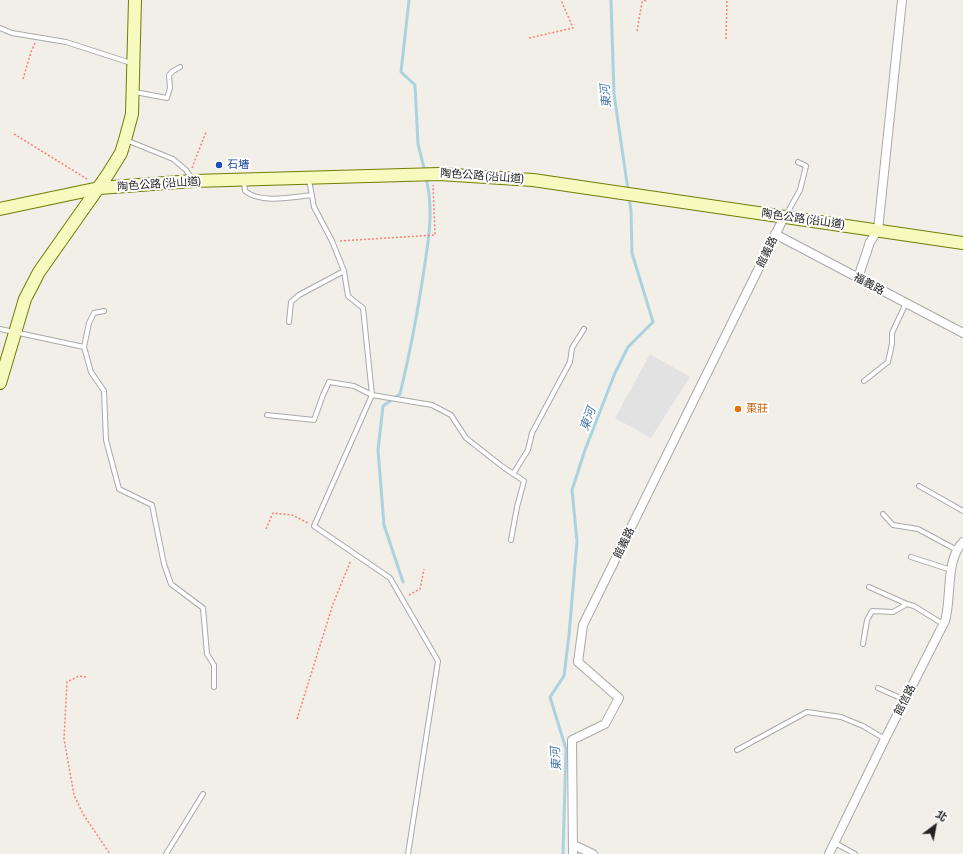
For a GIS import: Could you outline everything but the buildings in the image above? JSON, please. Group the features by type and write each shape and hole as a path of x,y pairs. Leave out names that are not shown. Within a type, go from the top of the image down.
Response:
{"main road":[{"path":"0,383 25,299 39,272 99,188 120,153 125,140 132,114 135,0"},
{"name":"陶色公路 (沿山道)","path":"0,209 99,188 193,181 435,174 533,180 963,242"}],"street":[{"path":"858,278 870,242 878,230 902,0"},
{"name":"館義路","path":"574,854 572,740 605,724 619,698 578,662 583,625 784,217"},
{"name":"福義路","path":"776,234 963,333"},
{"name":"館信路","path":"829,854 943,624 948,611 951,570 958,547 963,542"},
{"path":"574,845 593,854"}],"lane":[{"path":"0,28 12,33 66,42 134,64"},
{"path":"133,92 167,98 170,88 169,75 173,70 180,67"},
{"path":"125,140 173,159 186,170 193,181"},
{"path":"784,217 800,190 806,166 798,162"},
{"path":"309,177 314,206 332,241 344,271 348,296 363,308 372,395 314,526 390,578 438,661 408,854"},
{"path":"244,179 245,191 249,195 267,199 312,195"},
{"path":"289,322 291,302 300,295 344,271"},
{"path":"864,381 888,362 892,344 892,333 906,303"},
{"path":"104,311 94,313 89,323 84,346 92,372 104,391 106,440 119,489 152,504 164,564 171,584 203,608 207,654 214,665 214,687"},
{"path":"0,329 84,346"},
{"path":"513,474 528,450 532,433 570,362 572,348 584,329"},
{"path":"267,415 314,420 322,395 329,382 354,386 372,395 432,405 450,415 466,438 524,481 517,507 511,540"},
{"path":"918,486 963,511"},
{"path":"883,514 893,525 918,529 957,550"},
{"path":"911,557 951,570"},
{"path":"869,587 914,606 943,624"},
{"path":"863,644 867,620 872,611 893,612 907,604"},
{"path":"878,688 904,700"},
{"path":"737,750 807,712 840,717 863,726 885,739"},
{"path":"166,854 203,794"},
{"path":"834,843 855,854"}],"path":[{"path":"529,38 573,28 561,0"},
{"path":"637,31 642,2 647,0"},
{"path":"726,39 727,0"},
{"path":"23,79 31,52 38,37"},
{"path":"193,181 192,170 206,132"},
{"path":"14,134 99,188"},
{"path":"332,241 435,235 435,174"},
{"path":"266,529 273,513 292,515 314,526"},
{"path":"297,719 333,604 354,554"},
{"path":"402,599 420,589 424,569"},
{"path":"86,678 79,676 67,682 64,739 74,795 82,814 110,854"}],"shaded area":[{"path":"650,354 690,377 651,438 615,418"}],"waterway":[{"path":"409,0 401,72 415,85 418,144 425,172"},
{"name":"東河","path":"611,0 614,94 628,190"},
{"path":"403,582 384,525 378,450 383,406 400,394 417,311 426,257 430,217 429,191 426,178"},
{"name":"東河","path":"563,854 566,749 550,697 564,676 569,635 577,541 572,490 585,450 615,373 628,347 653,322 632,253 631,210 629,198"}],"place":[{"name":"石墻","path":"219,165"},
{"name":"棗莊","path":"738,409"}]}
